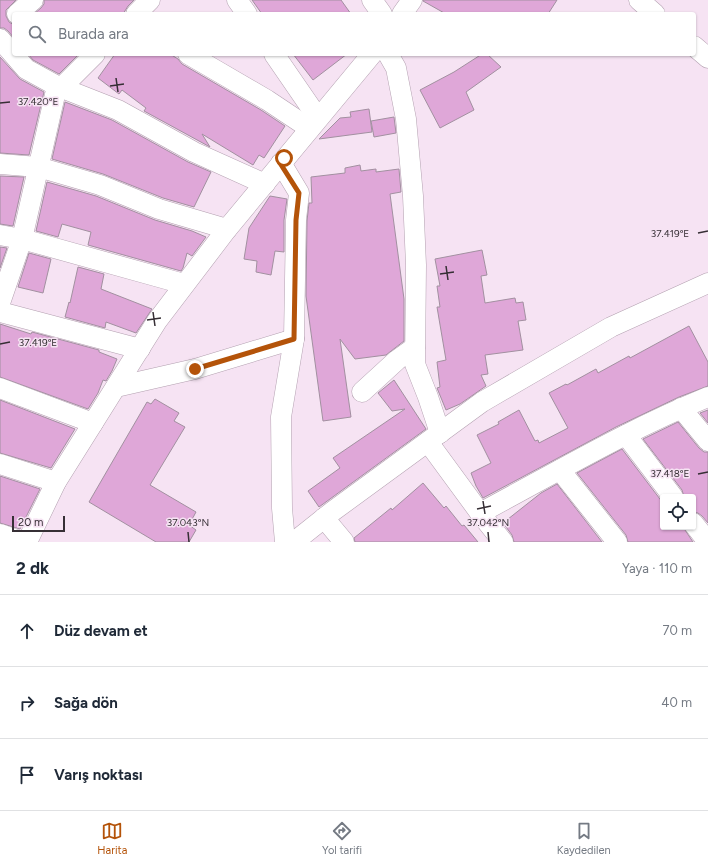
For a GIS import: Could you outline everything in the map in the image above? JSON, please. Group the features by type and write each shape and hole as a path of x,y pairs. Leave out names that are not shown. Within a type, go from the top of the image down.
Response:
{"street":[{"path":"19,12 33,0"},
{"path":"138,12 150,0"},
{"path":"237,0 246,12"},
{"path":"372,0 381,12"},
{"path":"403,12 412,0"},
{"path":"639,0 653,12"},
{"path":"0,29 12,19"},
{"path":"0,39 12,53"},
{"path":"696,48 708,58"},
{"path":"15,56 26,69 59,87 118,110 194,152 265,184"},
{"path":"0,303 22,239 38,167 59,87 93,56"},
{"path":"191,56 267,100 314,123"},
{"path":"275,56 314,123"},
{"path":"27,542 56,482 157,321 184,284 227,229 265,184 280,163 370,56"},
{"path":"389,56 396,68 406,119 413,196 416,265 415,364 428,397 434,437 480,513 503,542"},
{"path":"280,163 299,193 296,220 294,339 281,417 282,508 285,542"},
{"path":"0,164 38,167 100,185 160,209 227,229"},
{"path":"0,235 22,239 184,284"},
{"path":"294,542 324,518 482,402 611,328 708,283"},
{"path":"0,312 140,349"},
{"path":"116,387 195,369 294,339"},
{"path":"362,392 415,347"},
{"path":"0,388 93,423"},
{"path":"480,513 626,435 681,408 708,397"},
{"path":"681,408 708,441"},
{"path":"626,435 672,494"},
{"path":"0,464 56,482"},
{"path":"560,470 617,542"},
{"path":"324,518 344,542"},
{"path":"696,526 708,542"},
{"path":"0,534 22,542"}],"building":[{"path":"0,0 16,0 6,10 6,16 9,22 12,24 12,36 4,28 0,28"},
{"path":"44,0 134,0 124,12 36,12 44,4"},
{"path":"252,0 341,0 350,12 261,12"},
{"path":"557,0 549,12 442,12 423,1"},
{"path":"30,56 77,56 59,74 33,60"},
{"path":"114,56 173,56 182,64 261,110 285,126 264,158 259,155 253,165 202,134 210,147 144,111 146,108 122,90 119,94 98,78"},
{"path":"295,56 344,56 313,80"},
{"path":"479,56 489,56 501,67 466,92 474,110 440,128 420,90 454,72"},
{"path":"0,57 20,79 44,92 29,155 0,153"},
{"path":"65,102 112,120 188,162 211,172 194,207 163,198 103,174 52,159"},
{"path":"369,109 372,132 319,139 340,118 351,117 350,112"},
{"path":"394,117 396,133 374,137 371,121"},
{"path":"360,165 361,171 376,169 376,172 399,169 401,192 390,194 404,299 404,341 386,355 355,359 340,339 351,417 323,421 306,296 307,221 309,203 312,203 311,177 345,173 345,168"},
{"path":"0,176 24,177 13,226 0,224"},
{"path":"47,182 96,196 155,220 192,231 206,237 192,256 187,253 181,271 88,245 91,232 62,224 58,237 36,231"},
{"path":"270,196 287,199 284,220 284,252 275,251 271,275 256,272 257,261 244,259 249,228"},
{"path":"0,247 7,248 0,268"},
{"path":"482,250 487,275 481,276 485,303 515,298 516,303 523,302 526,320 518,321 523,350 485,355 488,374 481,375 486,386 460,404 446,410 437,388 440,387 437,362 446,360 437,307 440,307 437,286 440,286 435,259"},
{"path":"29,253 51,259 43,293 18,287"},
{"path":"78,267 104,274 101,289 152,309 136,333 106,322 105,328 65,317 69,302 70,303"},
{"path":"0,324 31,334 32,332 99,350 99,352 117,359 112,371 106,381 103,380 98,393 88,409 0,377"},
{"path":"689,326 708,362 708,386 679,397 616,427 483,498 471,473 491,463 477,435 499,424 498,422 519,410 535,441 538,440 539,443 568,428 549,393 596,369 598,373 629,356 630,358"},
{"path":"394,380 426,429 319,507 308,491 340,468 333,458 405,409 392,411 378,393"},
{"path":"155,399 179,413 174,421 185,427 150,485 196,512 189,525 196,530 189,542 156,542 89,502 147,402 151,404"},
{"path":"0,400 75,429 51,468 0,453"},
{"path":"708,410 708,423 700,413"},
{"path":"678,422 699,448 704,452 708,452 708,523 702,516 696,513 696,494 683,494 682,490 643,439"},
{"path":"622,449 660,499 660,530 685,530 693,542 628,542 626,535 577,473"},
{"path":"0,476 40,489 20,529 0,523"},
{"path":"423,483 444,508 446,506 462,526 464,525 478,542 355,542 354,538 391,508 392,510"},
{"path":"557,484 602,542 514,542 512,535 503,523 541,493"}],"route":[{"path":"195,369 294,339 296,220 299,193 280,163 284,158"}]}
